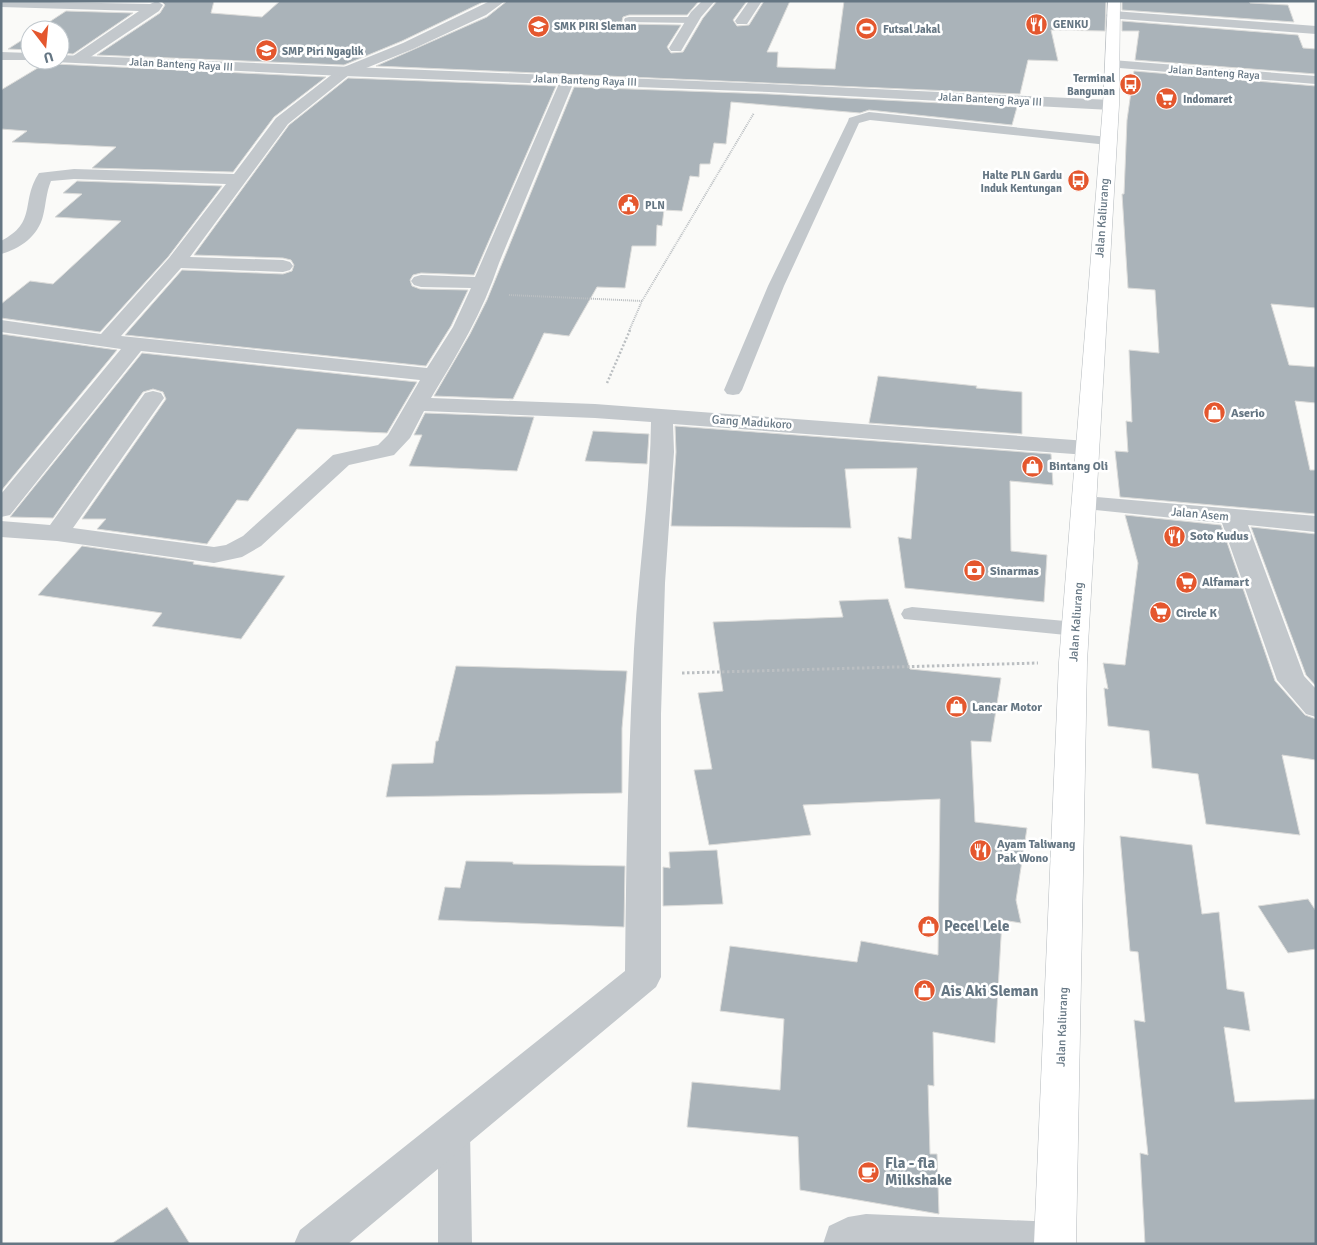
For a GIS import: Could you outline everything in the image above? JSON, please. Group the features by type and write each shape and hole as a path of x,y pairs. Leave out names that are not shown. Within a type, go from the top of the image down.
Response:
{"main road":[{"name":"Jalan Kaliurang","path":"1056,1241 1073,662 1111,105 1113,8"}],"street":[{"path":"106,341 176,262 282,121 344,72 408,46 481,12 499,1"},
{"path":"676,48 693,20 708,1"},
{"path":"742,21 756,1"},
{"path":"1,3 157,5"},
{"path":"78,60 157,5"},
{"path":"1113,8 1316,30"},
{"path":"1,56 20,57"},
{"name":"Jalan Banteng Raya III","path":"70,60 344,72 568,79 1111,105"},
{"name":"Jalan Banteng Raya","path":"1112,64 1316,80"},
{"path":"1,529 57,533 214,555 233,552 252,541 341,460 386,450 398,438 416,404 463,327 481,289 568,79"},
{"path":"1,248 19,239 29,230 39,186 45,177 74,174 240,179"},
{"path":"176,262 283,266"},
{"path":"421,281 481,289"},
{"path":"1,326 135,345 435,375"},
{"path":"1,510 135,345"},
{"path":"57,533 153,398"},
{"name":"Gang Madukoro","path":"416,404 595,411 1087,448"},
{"path":"315,1244 643,977 642,885 648,674 662,452 662,416"},
{"name":"Jalan Asem","path":"1085,502 1316,524"},
{"path":"1232,517 1291,680 1316,707"}],"lane":[{"path":"629,20 693,20"},
{"path":"733,390 776,286 854,121 869,116 1108,141"},
{"path":"912,614 1076,629"},
{"path":"454,1131 455,1244"},
{"path":"840,1244 840,1238 866,1230 1056,1241"}],"path":[{"path":"595,411 642,301 769,88"},
{"path":"481,289 642,301"},
{"path":"648,674 1073,662"}],"building":[{"path":"161,1 214,1 211,13 262,17 280,1 485,1 402,41 344,65 97,55 160,13 165,5"},
{"path":"507,1 699,1 687,15 629,15 623,17 622,21 625,24 681,25 667,47 671,53 683,52 703,18 717,1 747,1 733,20 737,26 749,25 764,1 790,1 767,52 778,52 777,67 835,69 844,1 1106,1 1105,31 1051,30 1058,61 1028,60 1020,94 376,66 487,17"},
{"path":"1122,1 1249,1 1250,3 1288,5 1294,22 1122,10"},
{"path":"66,11 133,13 73,54 70,54 70,20 52,20"},
{"path":"1122,21 1298,35 1303,48 1316,49 1316,74 1135,60 1139,31 1122,31"},
{"path":"20,41 20,50 8,49"},
{"path":"70,65 326,77 274,117 233,172 92,168 116,147 12,142 27,131 1,129 1,90 34,70 70,70"},
{"path":"1134,71 1316,86 1316,308 1271,304 1289,365 1316,367 1316,403 1295,401 1310,470 1316,470 1316,514 1120,497 1115,451 1128,452 1126,421 1132,422 1129,350 1159,353 1155,290 1128,288 1122,194 1124,194 1127,120"},
{"path":"348,78 556,86 474,275 421,273 413,275 410,280 412,286 420,289 468,290 451,326 426,366 125,335 182,270 283,274 292,271 294,265 291,260 283,258 194,255 289,125"},
{"path":"574,87 769,94 1017,107 1012,125 869,110 860,113 731,102 726,144 714,143 710,164 700,164 699,177 690,176 682,211 664,210 662,226 657,225 656,246 632,246 625,288 597,287 569,336 544,333 513,399 434,396 470,334 487,300"},
{"path":"77,181 222,186 168,257 100,332 1,318 1,304 30,281 53,284 121,221 55,217 82,194 63,193"},
{"path":"1,334 117,350 1,491"},
{"path":"142,353 417,382 387,433 297,429 248,501 237,500 207,544 97,529 106,519 82,519 166,399 163,392 153,389 143,392 53,518 10,517"},
{"path":"878,376 1022,392 1022,434 869,423"},
{"path":"425,413 534,417 517,471 409,466 422,435 414,435"},
{"path":"675,426 1051,454 1053,485 1010,481 1011,551 1047,555 1044,602 905,588 898,537 911,539 917,468 845,469 851,528 671,526 676,452"},
{"path":"593,431 649,434 647,464 585,461"},
{"path":"1125,515 1221,525 1275,681 1305,715 1316,719 1316,760 1282,755 1300,835 1206,824 1198,774 1152,768 1149,731 1108,726 1104,688 1108,689 1103,663 1125,665 1138,563"},
{"path":"1251,527 1316,534 1316,686 1306,675"},
{"path":"82,546 194,562 193,564 285,576 241,639 152,626 162,613 38,595"},
{"path":"888,599 910,669 1001,678 991,742 971,741 975,822 1027,828 1016,900 1021,923 1002,920 995,1043 933,1032 934,1086 928,1085 930,1154 937,1154 939,1214 800,1190 798,1137 687,1127 692,1082 780,1090 784,1019 720,1011 730,946 857,962 861,941 938,955 940,799 803,805 811,835 709,845 694,770 712,769 698,693 723,691 713,622 843,617 839,601"},
{"path":"456,666 627,671 622,728 622,793 386,797 392,764 433,763 436,741 438,741"},
{"path":"1120,836 1192,845 1202,914 1219,912 1227,989 1244,992 1250,1031 1224,1027 1235,1102 1316,1099 1316,1244 1145,1244 1140,1153 1148,1155 1134,1020 1145,1022 1138,952 1130,951"},
{"path":"717,850 723,904 663,906 663,867 670,868 669,852"},
{"path":"466,861 513,862 513,864 625,866 624,927 438,920 445,887 460,888"},
{"path":"1308,899 1316,911 1316,949 1288,953 1258,906"},
{"path":"167,1207 190,1244 111,1244"}],"place":[{"name":"GENKU","path":"1037,24"},
{"name":"SMK PIRI Sleman","path":"538,26"},
{"name":"Futsal Jakal","path":"867,29"},
{"name":"SMP Piri Ngaglik","path":"266,51"},
{"name":"Terminal Bangunan","path":"1131,84"},
{"name":"Indomaret","path":"1167,99"},
{"name":"Halte PLN Gardu Induk Kentungan","path":"1078,181"},
{"name":"PLN","path":"629,205"},
{"name":"Aserio","path":"1215,413"},
{"name":"Bintang Oli","path":"1033,466"},
{"name":"Soto Kudus","path":"1174,536"},
{"name":"Sinarmas","path":"974,571"},
{"name":"Alfamart","path":"1186,582"},
{"name":"Circle K","path":"1160,613"},
{"name":"Lancar Motor","path":"956,707"},
{"name":"Ayam Taliwang Pak Wono","path":"981,851"},
{"name":"Pecel Lele","path":"928,926"},
{"name":"Ais Aki Sleman","path":"925,991"},
{"name":"Fla - fla Milkshake","path":"869,1172"}]}
